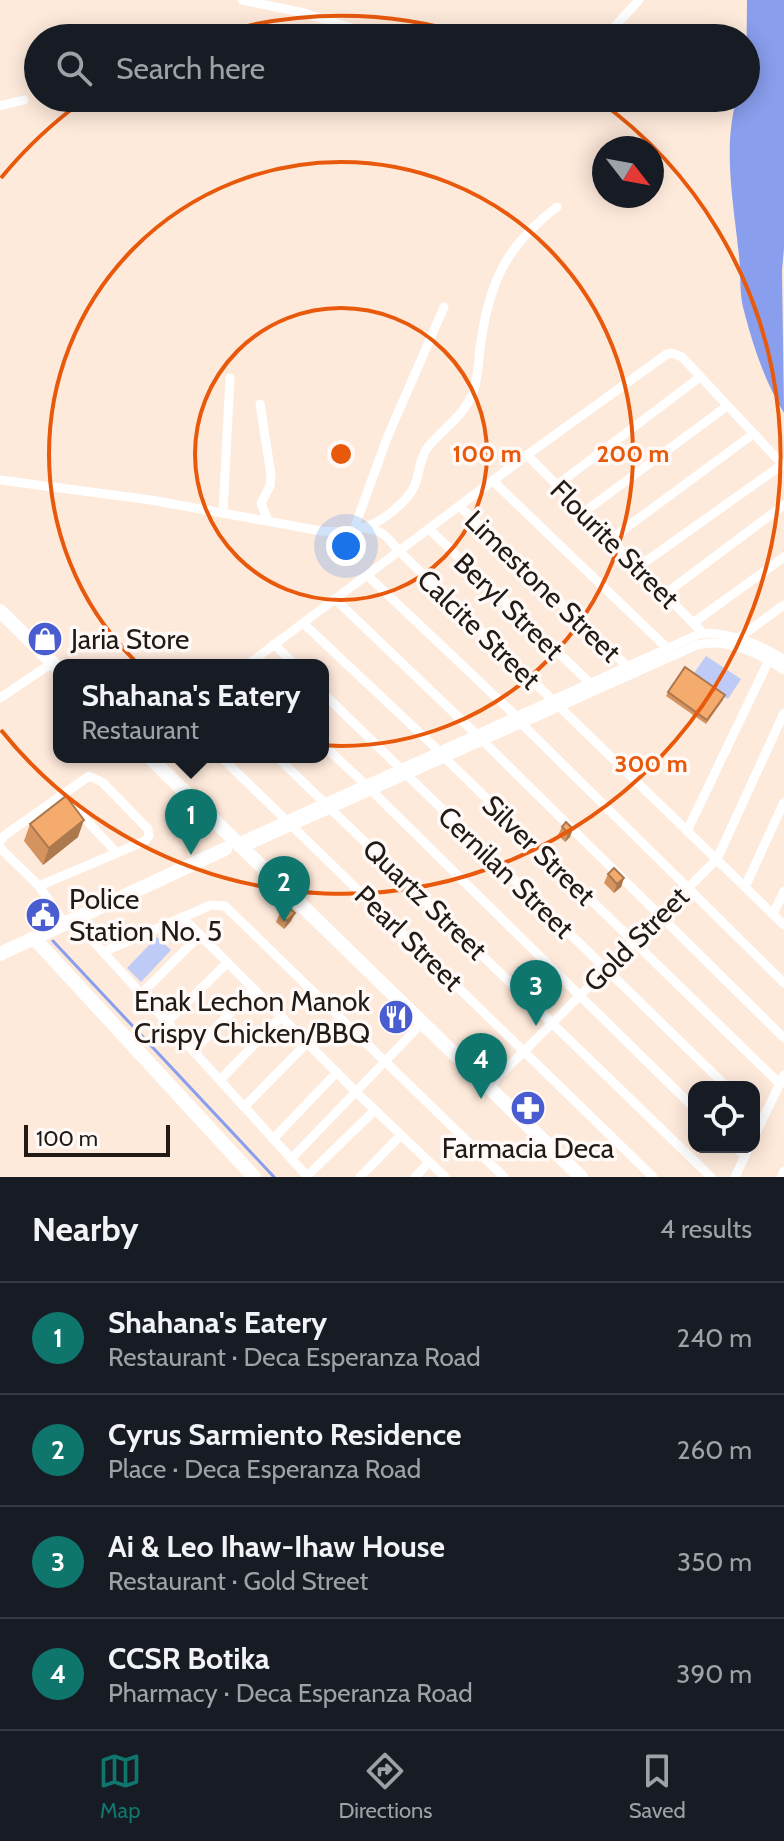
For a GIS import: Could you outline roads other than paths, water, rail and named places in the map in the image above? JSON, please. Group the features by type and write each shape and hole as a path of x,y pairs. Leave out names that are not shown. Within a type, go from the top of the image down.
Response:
{"street":[{"path":"242,0 339,24"},
{"path":"617,24 639,0"},
{"path":"0,106 24,100"},
{"path":"0,480 151,500 321,531 353,532 366,529 381,521 407,498 413,490 427,448 471,398 485,313 500,271 520,238 557,207"},
{"path":"353,532 387,438 444,307"},
{"path":"255,659 662,356 672,353 682,357 783,465 638,567"},
{"path":"557,485 700,377"},
{"path":"223,512 230,378"},
{"path":"260,404 271,475 270,486 261,503 268,521"},
{"path":"584,512 727,406"},
{"path":"611,539 753,434"},
{"name":"Flourite Street","path":"527,455 703,633"},
{"path":"493,481 667,648"},
{"path":"665,594 784,505"},
{"name":"Limestone Street","path":"459,506 627,666"},
{"name":"Calcite Street","path":"366,529 380,531 784,925"},
{"name":"Beryl Street","path":"429,529 590,683"},
{"path":"693,623 784,557"},
{"path":"367,575 519,720 784,983"},
{"path":"335,599 784,1038"},
{"path":"737,639 784,605"},
{"path":"0,611 53,663"},
{"name":"Silver Street","path":"303,623 633,942 782,1080"},
{"path":"556,704 590,683 703,633 762,646 778,656 784,670"},
{"path":"0,954 519,720 703,643 778,656"},
{"path":"274,644 289,659"},
{"path":"687,831 778,656"},
{"path":"0,698 53,668"},
{"name":"Cernilan Street","path":"329,699 721,1081"},
{"path":"717,859 784,713"},
{"path":"329,751 688,1102"},
{"path":"155,763 234,847 581,1177"},
{"name":"Pearl Street","path":"227,763 653,1177"},
{"name":"Quartz Street","path":"284,763 711,1177"},
{"path":"39,886 145,841 149,833 93,776 83,778 5,835 0,845 70,922 103,952 308,1177 375,1110"},
{"path":"61,794 117,853"},
{"path":"745,887 784,802"},
{"name":"Gold Street","path":"488,1087 717,859"},
{"path":"773,914 784,891"},
{"path":"103,952 211,905 225,906 504,1177"},
{"path":"182,917 445,1177"},
{"path":"141,994 200,935"},
{"path":"34,938 254,1177"},
{"path":"167,1022 227,963"},
{"path":"193,1051 254,989"},
{"path":"220,1080 281,1017"},
{"path":"291,1159 422,1023"},
{"path":"244,1107 307,1043"},
{"path":"273,1139 337,1072"},
{"path":"760,1125 782,1080"},
{"path":"360,1177 401,1135"},
{"path":"735,1177 747,1153"},
{"path":"415,1177 429,1162"},
{"path":"781,1177 784,1171"}],"water":[{"path":"747,0 784,0 784,413 760,364 742,304 730,137 734,112 760,112 760,24 747,24"}],"waterway":[{"path":"53,941 274,1177"}],"place":[{"name":"Jaria Store","path":"45,639"},
{"name":"Shahana's Eatery","path":"191,855"},
{"name":"Police Station No. 5","path":"43,915"},
{"name":"Cyrus Sarmiento Residence","path":"284,922"},
{"name":"Enak Lechon Manok Crispy Chicken/BBQ","path":"396,1017"},
{"name":"Ai & Leo Ihaw-Ihaw House","path":"536,1026"},
{"name":"CCSR Botika","path":"481,1099"},
{"name":"Farmacia Deca","path":"528,1108"}]}
